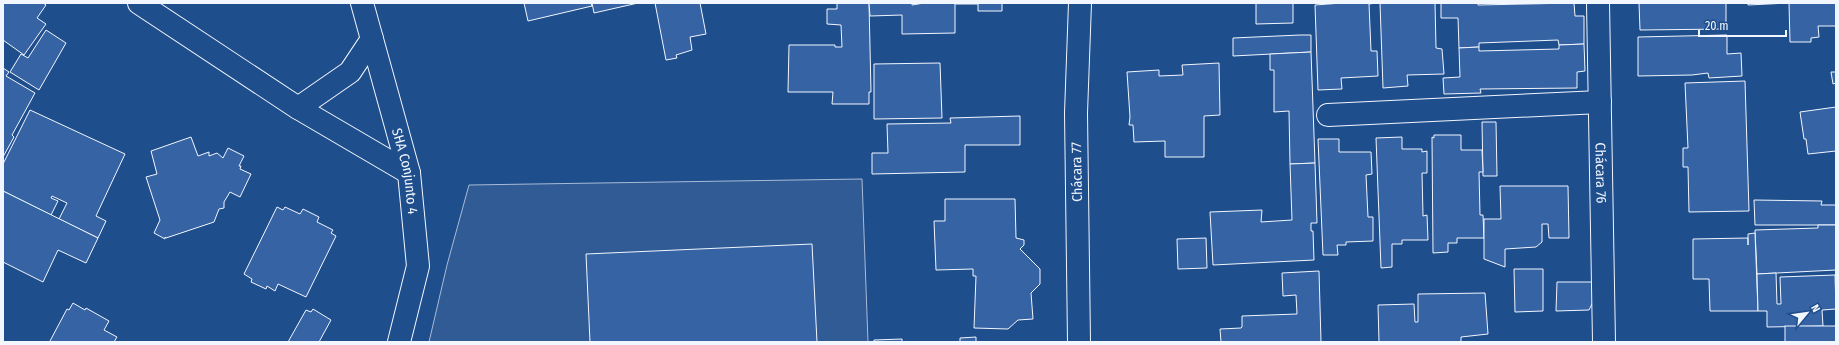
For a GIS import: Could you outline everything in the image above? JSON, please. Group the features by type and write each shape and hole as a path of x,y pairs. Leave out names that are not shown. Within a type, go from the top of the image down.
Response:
{"street":[{"path":"139,3 298,108 409,173"},
{"name":"SHA Conjunto 4","path":"362,3 409,173 418,266 399,342"},
{"name":"Chácara 77","path":"1079,342 1076,113 1080,3"},
{"name":"Chácara 76","path":"1598,3 1604,342"},
{"path":"298,108 350,72 372,39"},
{"path":"1328,115 1600,102"}],"shaded area":[{"path":"862,179 868,342 429,342 447,265 469,185"}],"building":[{"path":"3,3 43,3 46,5 37,18 46,24 24,55 3,40"},
{"path":"524,3 591,3 592,6 528,21"},
{"path":"592,3 638,3 594,13"},
{"path":"655,3 700,3 706,34 690,37 692,50 676,55 677,58 666,60"},
{"path":"837,3 869,3 871,92 869,92 869,104 832,104 833,92 788,92 789,45 835,45 835,47 842,47 841,25 827,24 827,9 837,9"},
{"path":"869,3 912,3 912,5 924,3 1002,3 1002,11 978,11 978,4 955,4 955,33 902,34 902,15 870,16"},
{"path":"1256,3 1293,3 1293,23 1256,24"},
{"path":"1376,3 1369,4 1371,51 1377,51 1378,76 1341,78 1342,89 1318,90 1315,5"},
{"path":"1380,3 1435,3 1436,48 1442,49 1444,74 1407,75 1408,86 1383,88"},
{"path":"1441,3 1478,3 1478,5 1574,3 1575,16 1584,16 1584,44 1559,45 1558,40 1479,43 1479,47 1459,48 1458,18 1441,18"},
{"path":"1639,3 1726,3 1726,29 1640,30"},
{"path":"1748,3 1789,3 1748,5"},
{"path":"1789,3 1836,3 1836,26 1818,26 1819,37 1811,38 1811,42 1790,42"},
{"path":"46,30 66,43 39,90 10,72 21,54 28,58"},
{"path":"1311,35 1311,52 1233,56 1233,38"},
{"path":"1727,35 1727,54 1741,53 1742,76 1709,78 1708,73 1692,75 1638,76 1638,37"},
{"path":"1584,44 1585,71 1577,72 1577,88 1480,89 1481,93 1444,94 1443,78 1460,77 1459,48 1479,47 1479,51 1559,49 1559,45"},
{"path":"1311,52 1315,163 1290,164 1289,111 1274,112 1274,70 1270,70 1270,54"},
{"path":"940,63 942,118 874,119 874,64"},
{"path":"1219,63 1220,115 1204,116 1204,157 1165,157 1165,141 1134,142 1133,125 1129,125 1130,117 1127,72 1159,70 1159,76 1183,75 1182,65"},
{"path":"3,68 9,72 6,76 35,93 12,135 14,137 3,157"},
{"path":"1831,72 1836,72 1836,83 1833,84"},
{"path":"1745,81 1749,211 1689,212 1688,167 1683,167 1683,148 1688,148 1685,83"},
{"path":"1836,107 1836,151 1808,154 1800,112"},
{"path":"30,110 125,154 96,216 106,221 98,238 59,219 67,203 52,196 51,198 58,201 51,215 3,191 3,164"},
{"path":"1020,116 1020,145 965,145 965,172 872,174 872,153 888,153 887,124 951,123 950,118"},
{"path":"1482,122 1496,122 1497,176 1483,176"},
{"path":"1434,135 1461,135 1461,150 1482,150 1483,172 1479,172 1480,215 1483,215 1484,238 1457,238 1457,243 1448,243 1448,252 1433,253 1432,137 1434,138"},
{"path":"191,137 198,156 209,152 209,156 217,153 223,158 228,148 244,156 239,166 241,166 240,169 251,174 240,197 230,192 224,202 224,208 219,209 214,222 166,238 165,237 165,239 154,233 160,220 146,177 157,174 151,151"},
{"path":"1402,137 1402,149 1422,149 1422,152 1427,151 1427,173 1422,173 1423,216 1427,215 1428,240 1402,240 1402,244 1392,244 1392,267 1381,268 1376,138"},
{"path":"1318,139 1339,139 1339,152 1371,152 1372,174 1366,175 1368,217 1373,217 1373,241 1346,242 1346,245 1337,245 1338,255 1323,255"},
{"path":"1315,163 1317,223 1311,223 1311,231 1313,231 1314,260 1213,265 1210,212 1262,210 1261,222 1292,220 1290,164"},
{"path":"1500,186 1568,186 1569,238 1549,238 1548,224 1542,224 1542,242 1536,247 1505,249 1505,267 1484,259 1484,219 1501,219"},
{"path":"3,191 98,238 86,263 58,250 43,282 3,262"},
{"path":"945,199 1015,199 1016,238 1024,240 1024,245 1020,249 1040,269 1040,284 1031,293 1033,319 1018,320 1008,329 974,328 976,276 973,276 973,269 936,270 934,221 945,221"},
{"path":"1754,200 1822,201 1821,205 1836,205 1836,225 1755,225"},
{"path":"277,207 283,210 285,207 300,214 303,209 319,217 317,222 333,230 331,233 336,236 306,297 278,284 275,291 267,286 266,289 251,282 252,279 244,274"},
{"path":"1818,225 1836,225 1836,270 1757,274 1755,230 1818,228"},
{"path":"1755,233 1758,311 1710,311 1709,279 1693,279 1693,239 1748,238 1748,234"},
{"path":"1206,238 1207,268 1178,269 1177,239"},
{"path":"812,244 817,342 590,342 586,254"},
{"path":"1514,269 1543,269 1543,311 1515,312"},
{"path":"1319,271 1321,342 1221,342 1220,329 1241,328 1242,316 1297,314 1296,295 1283,296 1282,273"},
{"path":"1776,273 1777,304 1781,304 1780,277 1835,275 1836,309 1822,310 1823,326 1767,327 1767,311 1758,311 1757,274"},
{"path":"1557,282 1594,282 1593,302 1589,310 1556,311"},
{"path":"1485,293 1488,334 1461,337 1461,342 1379,342 1378,305 1414,304 1415,322 1418,322 1418,294"},
{"path":"73,303 85,310 86,308 109,321 104,330 117,337 114,342 51,342 50,341 67,309 69,310"},
{"path":"313,309 331,320 319,342 288,342 306,310 311,312"},
{"path":"1785,326 1836,326 1836,342 1785,342"},
{"path":"976,337 976,342 960,342 960,338"},
{"path":"902,339 902,342 874,342 874,340"}]}
